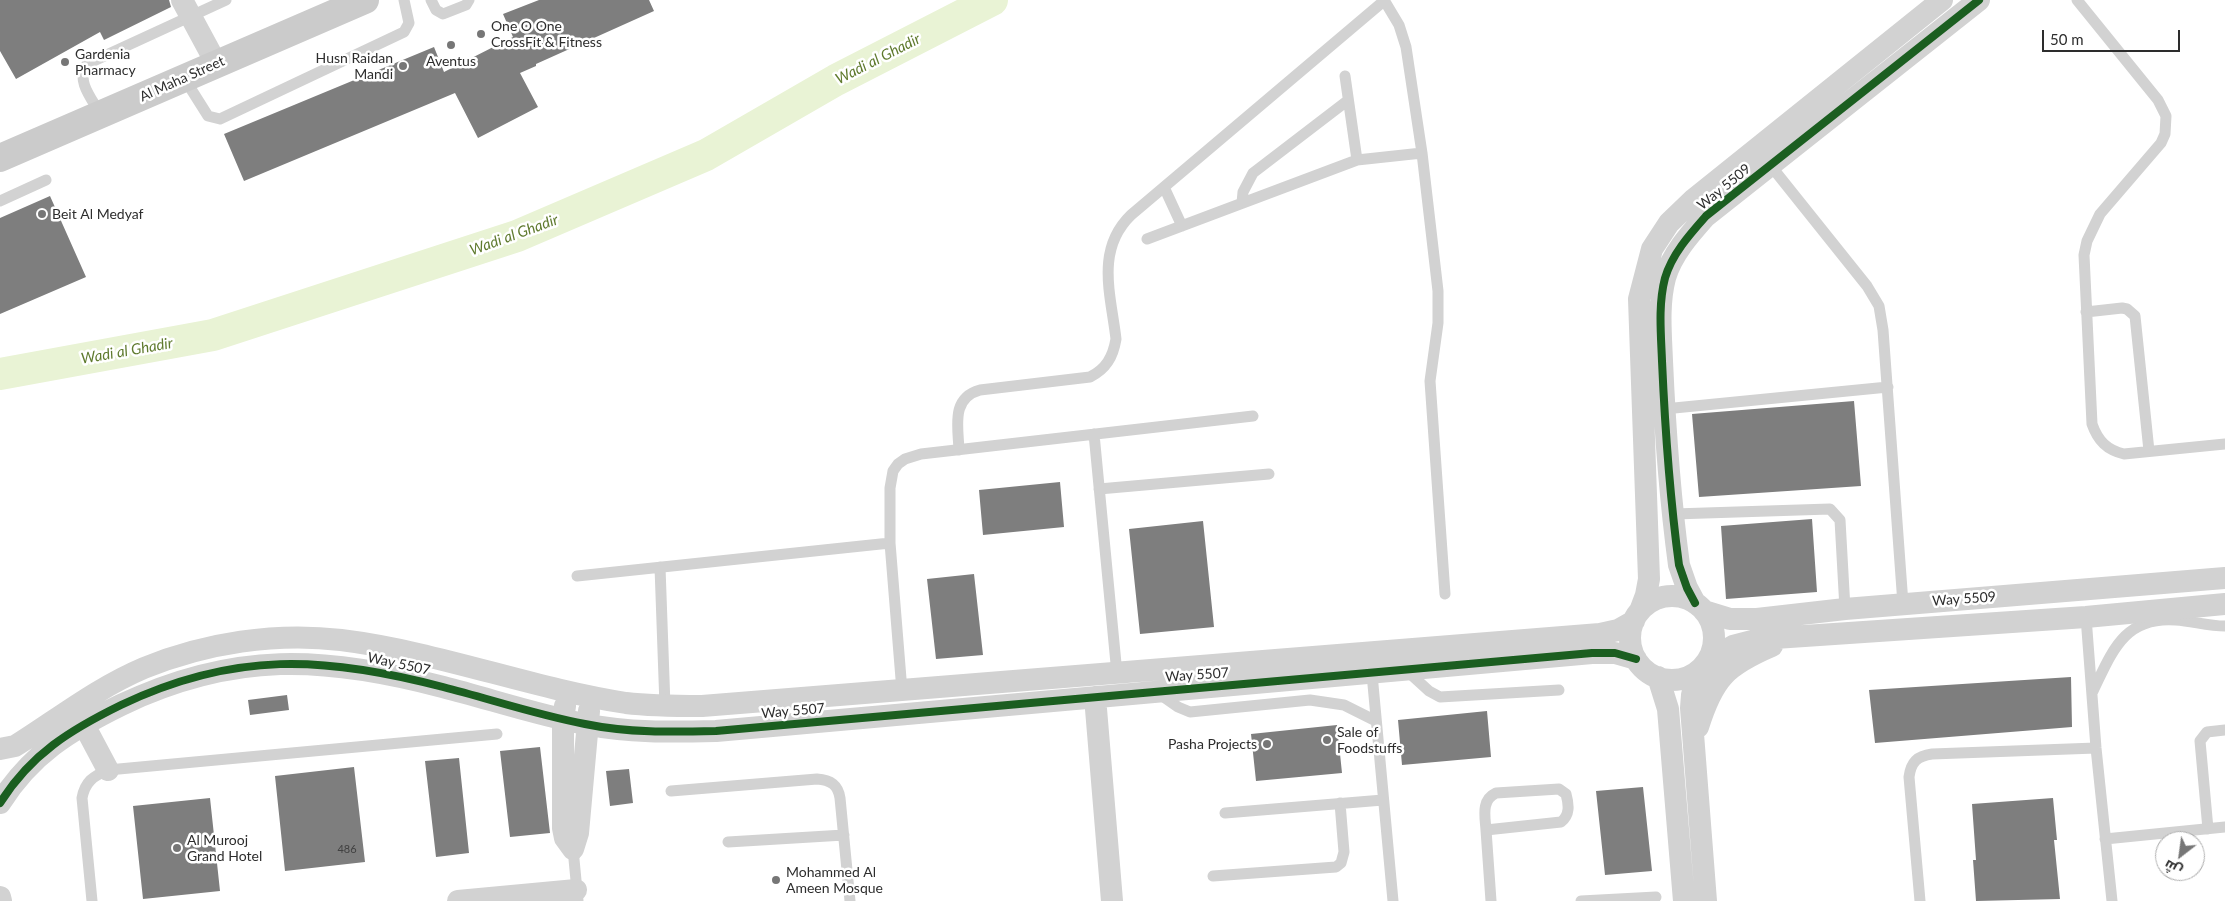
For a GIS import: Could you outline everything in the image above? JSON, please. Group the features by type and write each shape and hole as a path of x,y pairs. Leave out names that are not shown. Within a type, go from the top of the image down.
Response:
{"street":[{"name":"Al Maha Street","path":"0,158 364,0"},
{"name":"Way 5509","path":"1637,616 1646,595 1649,579 1639,299 1652,249 1669,223 1694,199 1942,0"},
{"name":"Way 5509","path":"1979,0 1706,216 1686,238 1665,278 1660,305 1664,409 1679,565 1687,588 1700,607 1717,616 1744,620 1845,609 2225,578"},
{"path":"187,8 216,63"},
{"path":"1703,666 1686,678 1672,680 1658,677 1645,670 1636,659 1631,647 1630,633 1637,616 1649,603 1660,598 1672,596 1684,598 1700,607 1711,622 1714,635 1713,648 1703,666 1692,695 1692,744 1706,901"},
{"name":"Way 5509","path":"1703,666 1720,652 1746,642 1796,635 2086,617 2177,614 2225,604"},
{"name":"Way 5507","path":"0,750 15,746 100,689 145,668 192,652 241,642 290,638 340,640 389,648 626,703 702,706 1600,634 1618,630 1637,616"},
{"path":"1692,744 1709,695 1720,678 1734,665 1750,655 1796,635"},
{"name":"Way 5507","path":"0,803 18,777 36,758 83,724 168,685 212,672 257,665 303,663 350,667 395,676 586,725 629,730 716,731 1154,690 1372,674 1592,653 1615,653 1636,659"},
{"path":"1658,677 1668,709 1684,901"},
{"path":"567,690 563,719 563,833 573,849"},
{"path":"573,849 578,834 586,725 592,695"},
{"path":"1095,697 1112,901"},
{"path":"83,724 108,770"},
{"path":"458,901 577,895"},
{"path":"0,897 1,901"}],"lane":[{"path":"102,115 82,78 83,70 87,64 187,8 226,0"},
{"path":"184,78 208,116 220,119 404,32 409,23 404,0"},
{"path":"431,0 436,10 443,14 466,4 469,0"},
{"path":"960,450 958,410 968,395 980,390 1090,377 1105,367 1114,350 1116,339 1107,265 1112,240 1123,222 1384,0 1393,12 1403,36 1422,153 1438,291 1438,323 1430,381 1444,594"},
{"path":"2077,0 2158,100 2163,108 2167,125 2161,142 2109,202 2092,227 2084,256 2092,424 2101,442 2116,452 2124,454 2225,444"},
{"path":"1345,76 1347,101 1357,160"},
{"path":"1242,203 1243,192 1253,173 1347,101"},
{"path":"1147,239 1357,160 1422,153"},
{"path":"1771,166 1874,296 1882,318 1903,604"},
{"path":"0,201 46,180"},
{"path":"1164,187 1182,226"},
{"path":"2086,312 2122,308 2127,309 2135,316 2149,451"},
{"path":"1664,409 1888,387"},
{"path":"902,691 890,543 890,480 898,464 912,456 1253,416"},
{"path":"1094,434 1117,674"},
{"path":"1098,489 1269,474"},
{"path":"1674,514 1830,509 1840,520 1845,609"},
{"path":"577,576 890,543"},
{"path":"660,567 665,706"},
{"path":"2092,692 2116,646 2128,633 2143,624 2177,614 2200,624 2225,626"},
{"path":"2086,617 2096,748 2112,901"},
{"path":"1406,670 1428,691 1440,697 1559,690"},
{"path":"1372,674 1393,901"},
{"path":"1154,690 1178,707 1190,712 1310,700 1344,706 1376,721"},
{"path":"2208,829 2200,741 2207,732 2225,730"},
{"path":"92,901 82,798 84,789 94,776 108,770 497,734"},
{"path":"1920,901 1910,777 1910,768 1915,760 1923,755 1932,754 2096,748"},
{"path":"671,791 826,780 834,783 839,790 850,901"},
{"path":"1486,830 1561,822 1567,815 1568,810 1566,794 1554,788 1496,793 1489,796 1485,802 1486,830 1491,901"},
{"path":"1225,813 1383,800"},
{"path":"1213,876 1336,866 1344,858 1340,803"},
{"path":"2105,839 2225,827"},
{"path":"728,842 844,835"},
{"path":"573,849 577,895"},
{"path":"1581,901 1656,897"}],"building":[{"path":"0,0 169,0 171,7 104,40 100,32 16,79 0,51"},
{"path":"539,0 649,0 654,11 520,73 538,107 478,138 455,93 244,181 224,134 434,47 444,72 513,37 503,14"},
{"path":"50,196 86,277 0,314 0,218"},
{"path":"1854,401 1861,486 1699,497 1692,414"},
{"path":"1060,482 1064,527 983,535 979,490"},
{"path":"1812,519 1817,592 1726,599 1721,526"},
{"path":"1203,521 1214,627 1140,634 1129,529"},
{"path":"974,574 983,655 936,659 927,579"},
{"path":"2071,677 2072,727 1875,743 1869,690"},
{"path":"287,695 289,710 250,715 248,700"},
{"path":"1487,711 1491,757 1402,765 1398,720"},
{"path":"1337,725 1342,773 1256,781 1251,734"},
{"path":"540,747 550,833 510,837 500,751"},
{"path":"459,758 469,853 436,857 425,761"},
{"path":"354,767 365,862 285,871 275,776"},
{"path":"629,769 633,803 610,806 606,771"},
{"path":"1643,787 1652,871 1605,875 1596,791"},
{"name":"Al Murooj Grand Hotel","path":"210,798 220,891 143,899 133,806"},
{"path":"2053,798 2057,840 2054,840 2060,899 1976,901 1973,860 1976,860 1972,804"}],"waterway":[{"name":"Wadi al Ghadir","path":"0,374 213,335 517,236 706,155 836,80 992,0"}],"cycle path":[{"path":"1695,603 1687,588 1679,565 1668,463 1660,320 1661,299 1668,269 1682,245 1706,216 1979,0"},
{"path":"0,803 12,786 38,757 68,734 85,724 121,705 162,687 202,675 241,667 280,664 359,669 443,687 531,712 585,724 634,730 683,732 716,731 1592,653 1615,653 1636,659"}],"place":[{"name":"One O One CrossFit & Fitness","path":"481,34"},
{"name":"Aventus","path":"451,45"},
{"name":"Gardenia Pharmacy","path":"65,62"},
{"name":"Husn Raidan Mandi","path":"403,66"},
{"name":"Beit Al Medyaf","path":"42,214"},
{"name":"Sale of Foodstuffs","path":"1327,740"},
{"name":"Pasha Projects","path":"1267,744"},
{"name":"Al Murooj Grand Hotel","path":"177,848"},
{"name":"Mohammed Al Ameen Mosque","path":"776,880"}]}
